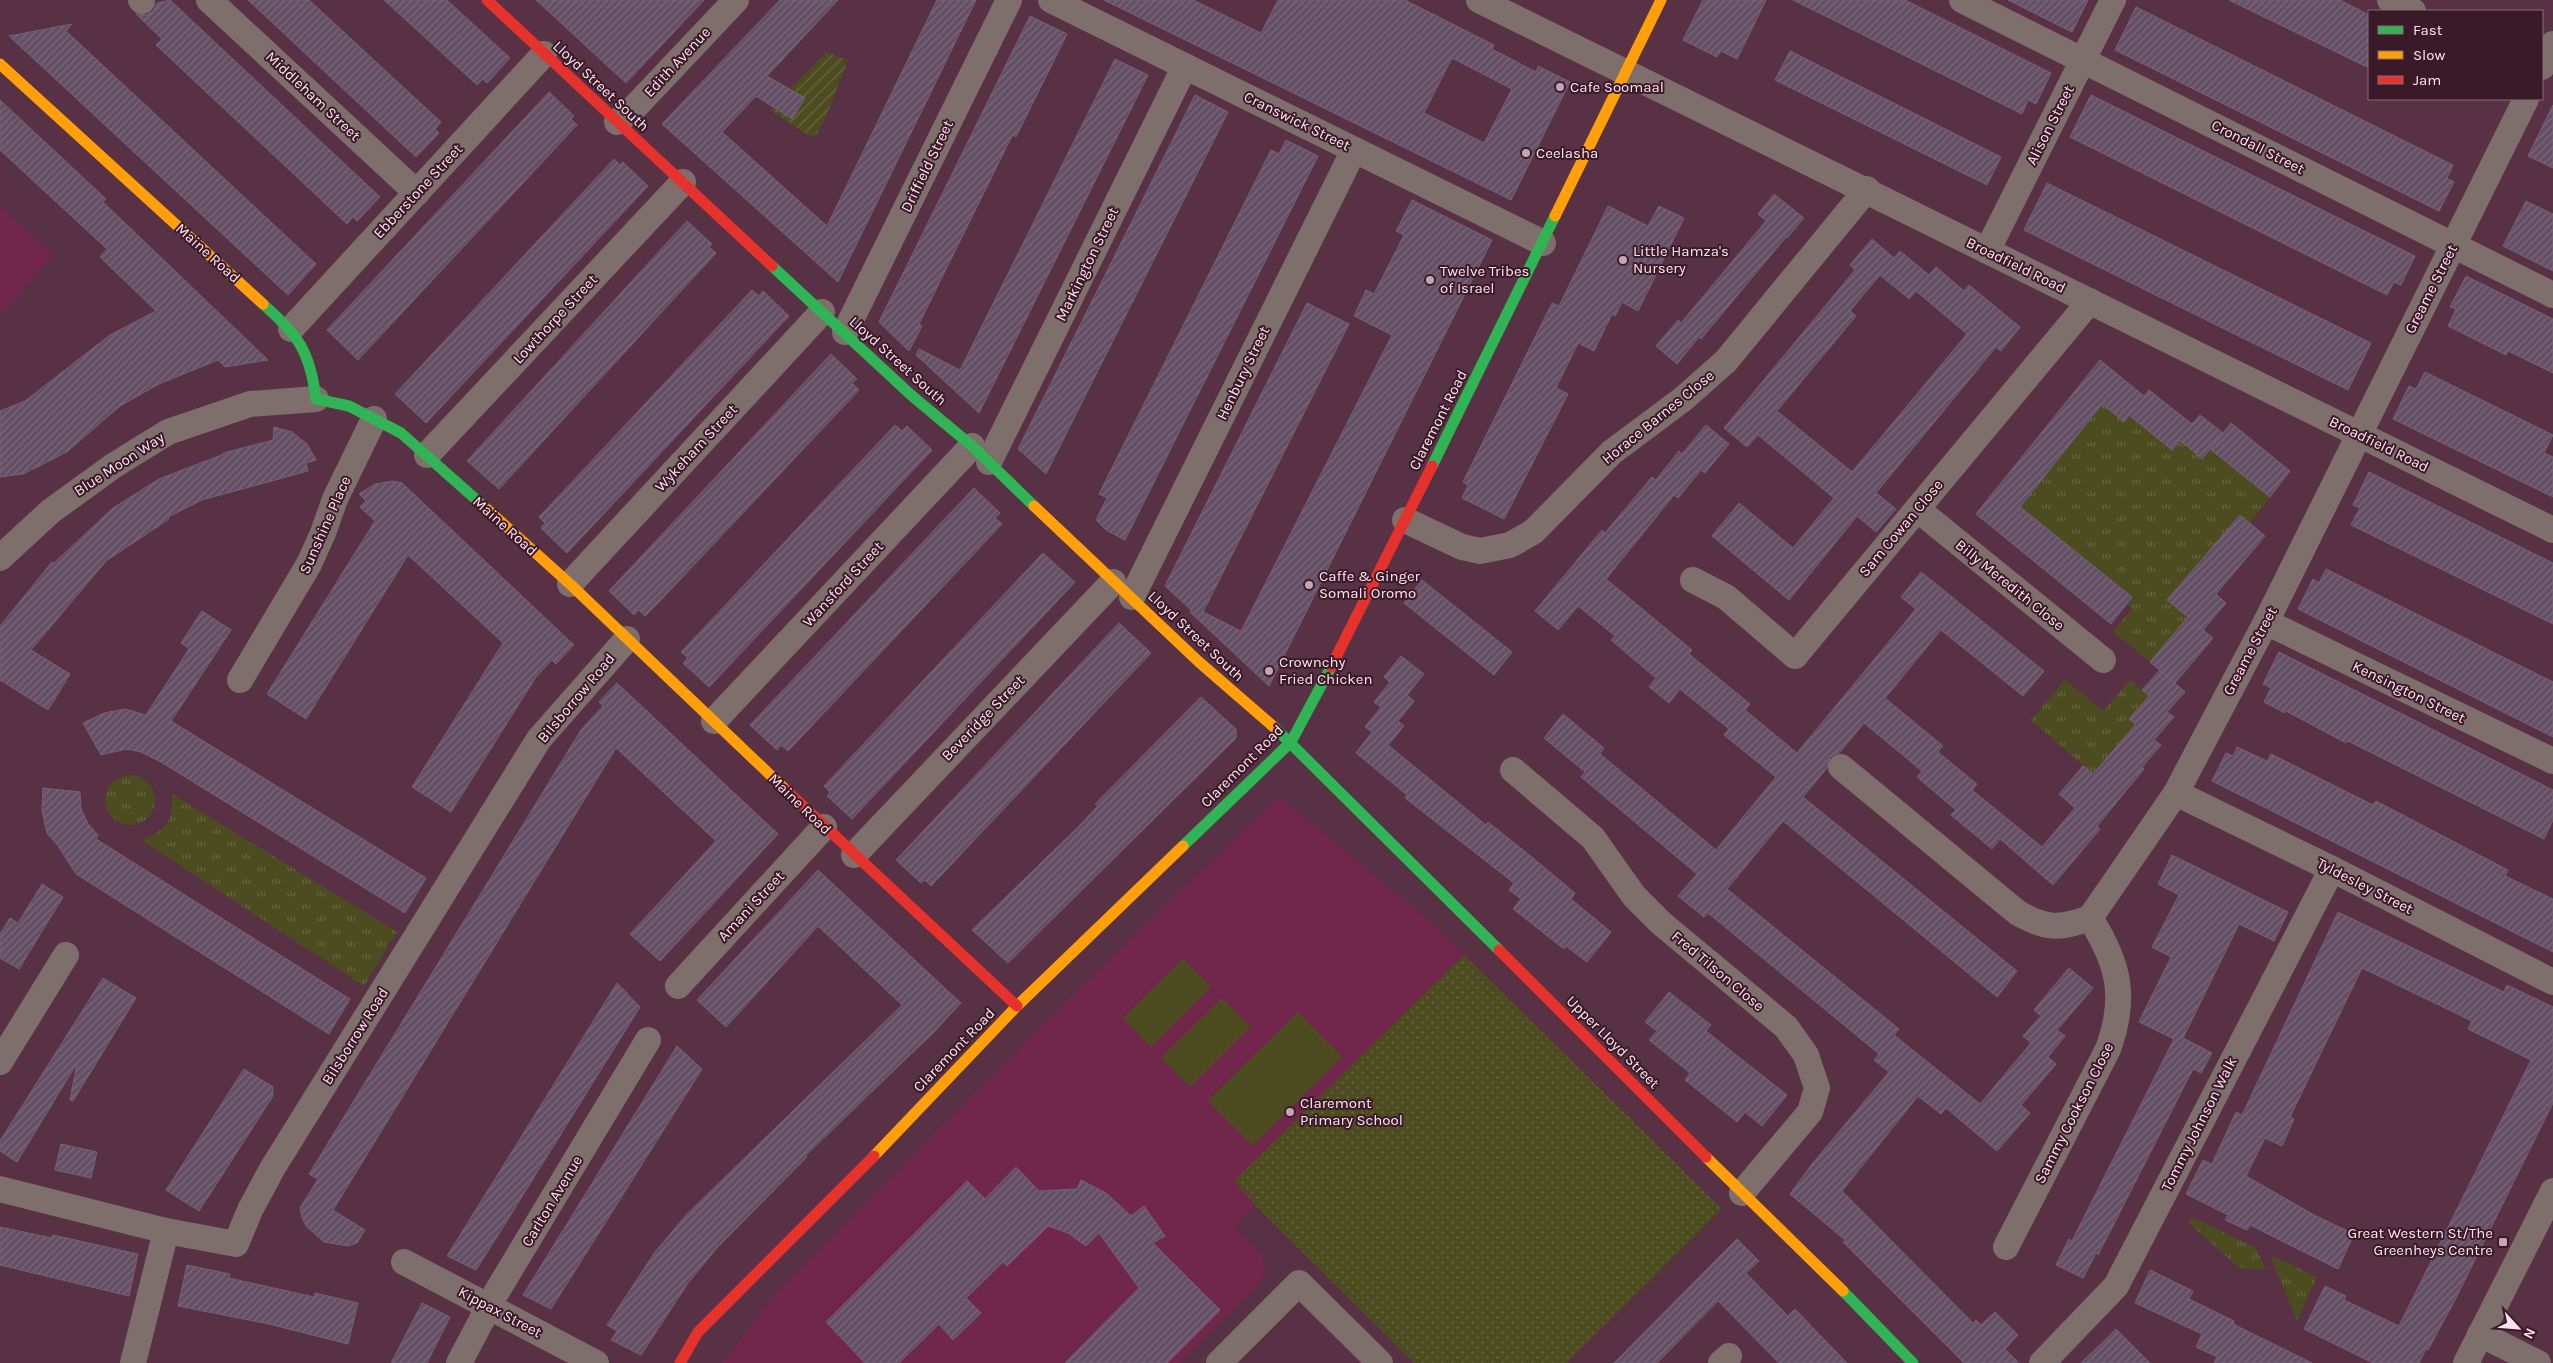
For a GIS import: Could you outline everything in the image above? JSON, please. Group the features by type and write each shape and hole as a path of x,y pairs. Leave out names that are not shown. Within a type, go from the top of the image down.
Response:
{"street":[{"name":"Middleham Street","path":"209,0 417,193"},
{"name":"Lloyd Street South","path":"487,0 911,395 981,454 1199,662 1291,742"},
{"name":"Edith Avenue","path":"617,122 635,107 736,0"},
{"name":"Driffield Street","path":"845,332 1009,0"},
{"name":"Cranswick Street","path":"1051,0 1543,243"},
{"name":"Broadfield Road","path":"1479,0 1867,189 1987,251 2553,530"},
{"name":"Claremont Road","path":"680,1363 698,1332 868,1163 1017,1006 1291,742 1356,620 1661,0"},
{"name":"Crondall Street","path":"1962,0 2553,295"},
{"name":"Alison Street","path":"1987,251 2113,0"},
{"path":"2390,0 2411,10"},
{"path":"2543,65 2553,44"},
{"name":"Ebberstone Street","path":"291,329 544,54"},
{"name":"Maine Road","path":"0,64 291,329 310,361 314,374 316,399 349,406 401,433 427,455 570,584 824,828 1017,1006"},
{"name":"Markington Street","path":"981,454 1185,66"},
{"name":"Greame Street","path":"2090,918 2176,793 2266,622 2526,100"},
{"name":"Henbury Street","path":"1122,590 1354,150"},
{"name":"Lowthorpe Street","path":"427,455 683,182"},
{"name":"Horace Barnes Close","path":"1405,520 1462,547 1480,551 1510,545 1533,532 1612,452 1683,399 1726,361 1867,189"},
{"name":"Sam Cowan Close","path":"1693,580 1726,597 1794,656 2090,301"},
{"name":"Wykeham Street","path":"570,584 822,312"},
{"name":"Blue Moon Way","path":"0,558 51,511 113,466 168,432 250,404 316,399"},
{"name":"Sunshine Place","path":"240,680 309,564 335,499 374,419"},
{"name":"Wansford Street","path":"714,721 981,454"},
{"name":"Billy Meredith Close","path":"1917,509 2103,660"},
{"name":"Beveridge Street","path":"854,855 1122,590"},
{"name":"Kensington Street","path":"2266,622 2553,761"},
{"name":"Bilsborrow Road","path":"0,1189 166,1231 236,1244 250,1210 272,1169 539,739 627,639"},
{"name":"Upper Lloyd Street","path":"1291,742 1742,1193 1808,1254 1913,1363"},
{"path":"1841,767 2018,913 2037,924 2066,927 2090,918"},
{"name":"Fred Tilson Close","path":"1513,770 1592,838 1634,896 1661,923 1786,1027 1806,1054 1817,1088 1810,1112 1742,1193"},
{"name":"Tyldesley Street","path":"2176,793 2332,869 2553,982"},
{"name":"Amani Street","path":"678,986 824,828"},
{"name":"Tommy Johnson Walk","path":"2042,1363 2116,1286 2332,869"},
{"name":"Sammy Cookson Close","path":"2006,1248 2103,1058 2114,1032 2119,1002 2116,975 2107,944 2090,918"},
{"path":"0,1062 66,955"},
{"name":"Carlton Avenue","path":"459,1363 489,1306 648,1040"},
{"path":"2466,1363 2553,1191"},
{"path":"133,1363 166,1231"},
{"name":"Kippax Street","path":"404,1262 596,1363"},
{"path":"1219,1363 1299,1283 1380,1363"},
{"path":"2480,1334 2538,1363"}],"shaded area":[{"path":"0,206 54,255 0,314"},
{"name":"Claremont Primary School","path":"1279,796 1432,923 1722,1209 1567,1363 1414,1363 1256,1206 1234,1227 1262,1255 1265,1266 1264,1276 1258,1285 1180,1363 722,1363 777,1292 1050,1017"}],"green space":[{"path":"826,52 848,60 828,112 817,134 810,137 771,110"},
{"path":"2079,386 2124,421 2129,415 2172,450 2180,440 2202,458 2210,449 2270,497 2250,523 2240,515 2191,572 2193,593 2181,583 2167,599 2188,617 2150,662 2113,632 2132,609 2127,603 2044,536 2027,556 1999,533 2082,430 2059,410"},
{"path":"2065,680 2103,711 2130,680 2149,696 2130,718 2136,724 2097,777 2031,720"},
{"path":"125,775 135,775 148,782 155,795 155,805 148,818 135,825 125,825 116,821 109,814 105,805 105,795 109,786 116,779"},
{"path":"172,794 397,932 364,986 141,840 157,833 167,823 172,811"},
{"path":"1464,955 1722,1209 1567,1363 1414,1363 1256,1206 1234,1181"},
{"path":"1183,959 1211,987 1151,1047 1123,1018"},
{"path":"1222,998 1250,1027 1190,1087 1161,1058"},
{"path":"1298,1012 1342,1057 1252,1146 1208,1101"},
{"path":"2192,1217 2256,1248 2266,1270 2239,1268 2189,1223"},
{"path":"2270,1255 2317,1277 2297,1321"}],"building":[{"path":"170,0 380,197 357,221 353,217 347,224 156,45 162,39 136,14 146,15 153,11 157,3"},
{"path":"248,0 309,0 441,122 435,129 439,133 416,157"},
{"path":"384,0 447,0 510,58 487,83 483,79 477,85"},
{"path":"536,0 704,0 626,83"},
{"path":"780,0 838,0 767,76 805,98 792,119 756,96 722,132 827,226 937,0 976,0 838,282 662,124"},
{"path":"1104,0 1193,0 1261,33 1278,0 1405,0 1494,45 1492,49 1536,72 1538,66 1570,82 1511,200","holes":["1452,58 1512,89 1484,143 1424,113"]},
{"path":"1703,0 1766,0 1737,59 1721,51 1717,57 1683,40"},
{"path":"1793,0 1905,0 2051,73 2036,104 2028,100 2022,114"},
{"path":"2008,0 2088,0 2072,32"},
{"path":"2229,0 2340,0 2368,14 2368,68"},
{"path":"2136,7 2453,165 2447,178 2454,182 2439,211 2115,50"},
{"path":"1030,16 1067,34 1016,137 1013,135 1008,144 919,324 922,326 909,351 879,322"},
{"path":"72,24 66,31 316,264 288,295 9,36"},
{"path":"1790,51 2001,157 1987,185 1775,80"},
{"path":"1115,59 1148,75 979,413 916,355 919,349 960,370"},
{"path":"549,92 574,116 571,119 577,125 358,360 327,330"},
{"path":"1195,95 1228,112 1046,474 1018,449"},
{"path":"2091,95 2415,256 2401,285 2394,282 2387,295 2070,137"},
{"path":"0,100 106,199 103,202 268,360 225,367 218,360 159,384 120,406 68,451 23,474 0,477 0,411 25,401 110,335 156,311 100,257 107,249 0,150"},
{"path":"2553,105 2553,168 2528,156"},
{"path":"1286,140 1318,156 1125,540 1106,530 1096,520 1107,498 1099,494 1271,150 1279,154"},
{"path":"614,159 620,165 623,162 648,186 426,423 395,394"},
{"path":"2047,183 2371,343 2348,390 2024,230"},
{"path":"1774,194 1804,218 1701,339 1699,337 1677,364 1656,346 1678,320 1681,323 1766,221 1758,214"},
{"path":"1412,200 1492,240 1269,686 1165,586 1307,303 1349,324 1203,612 1241,631 1392,335 1354,316 1366,290 1374,294 1404,235 1396,231"},
{"path":"2526,201 2553,214 2553,271 2503,246"},
{"path":"1608,206 1648,226 1659,206 1684,218 1638,311 1622,302 1615,316 1612,314 1594,351 1578,343 1556,388 1568,394 1504,519 1462,498 1468,485 1463,482 1552,303 1559,306"},
{"path":"687,221 712,244 709,247 716,253 499,489 467,461"},
{"path":"1872,239 1894,258 1900,251 1929,275 1936,267 1964,291 1969,285 2020,327 2001,351 1996,347 1876,493 1896,509 1876,532 1857,516 1789,600 1712,536 1739,503 1793,548 1834,498 1758,435 1747,447 1724,428 1855,270 1850,265","holes":["1880,275 1909,299 1916,291 1967,334 1852,472 1777,411 1856,316 1850,311"]},
{"path":"2466,276 2553,319 2553,373 2508,351 2506,355 2448,326 2456,309 2450,307"},
{"path":"752,290 759,296 763,291 789,316 567,553 541,528 545,523 539,517"},
{"path":"831,354 857,379 852,383 859,390 645,616 639,610 634,615 609,591"},
{"path":"2100,360 2144,396 2149,390 2192,424 2200,415 2223,433 2202,459 2180,440 2172,450 2129,415 2124,422 2102,404 2020,507 2132,597 2111,624 1976,514"},
{"path":"2425,372 2553,435 2544,453 2553,457 2553,497 2393,419 2409,386 2416,389"},
{"path":"2231,423 2290,471 2270,497 2210,449"},
{"path":"895,425 902,431 907,426 932,450 709,687 683,663 688,658 681,652"},
{"path":"1706,425 1729,444 1705,473 1701,470 1678,498 1674,495 1606,579 1692,650 1689,654 1750,704 1745,710 1797,753 1916,609 1901,597 1921,572 2044,671 2023,696 1941,630 1885,698 1943,746 1938,752 1977,784 1972,790 2042,847 2075,808 2059,794 2083,766 2093,774 2136,724 2129,719 2149,696 2142,690 2160,670 2185,692 2167,712 2174,717 2154,740 2161,745 2142,767 2144,769 2097,826 2100,829 2053,885 2000,839 1992,849 1951,815 1956,810 1917,777 1922,771 1864,723 1840,752 1830,757 1827,768 1803,797 2017,971 1997,997 1783,821 1727,889 1899,1029 1894,1035 1980,1104 2031,1043 2023,1036 2041,1016 2034,1010 2069,968 2093,988 2057,1030 2065,1036 2048,1057 2056,1064 2021,1105 2030,1113 1997,1151 1946,1108 1941,1114 1918,1096 1842,1191 1973,1323 1976,1320 1981,1325 1995,1312 2018,1335 2005,1349 2019,1363 1964,1363 1843,1242 1845,1240 1790,1194 1812,1164 1889,1072 1874,1060 1879,1054 1708,913 1704,917 1678,896 1697,874 1581,777 1585,772 1544,738 1563,714 1604,748 1600,754 1716,850 1776,777 1724,735 1729,729 1680,689 1669,703 1649,687 1656,678 1611,640 1615,636 1578,606 1558,630 1535,611 1602,530 1605,533 1652,477 1656,480 1679,451 1682,454"},
{"path":"274,427 292,432 307,444 316,460 306,463 308,471 202,500 168,517 169,519 106,561 31,650 70,674 48,710 0,680 0,626 52,562 54,563 113,508 159,479 223,453 273,440"},
{"path":"2369,472 2553,563 2553,624 2351,525 2360,508 2353,505"},
{"path":"393,481 402,483 574,645 556,664 552,660 536,677 451,812 412,787 503,643 408,555 306,719 267,694 375,521 360,507 366,501 359,494 375,484"},
{"path":"974,488 1000,513 995,518 1002,524 788,751 781,745 777,750 750,725"},
{"path":"2240,515 2265,536 2216,594 2226,603 2203,630 2213,638 2175,683 2150,662 2188,617 2167,600"},
{"path":"1043,553 1075,582 852,819 827,796 830,792 824,786"},
{"path":"2326,569 2553,682 2553,737 2298,609 2313,579 2319,583"},
{"path":"1422,580 1512,652 1494,675 1404,603"},
{"path":"202,611 231,630 171,721 426,878 405,913 161,762 141,752 126,749 101,755 83,723 104,713 125,709 146,715 189,649 181,643"},
{"path":"1119,623 1151,653 931,886 925,880 921,883 896,860"},
{"path":"2279,652 2553,790 2553,820 2544,839 2348,741 2346,743 2286,711 2285,713 2264,702 2271,688 2263,684"},
{"path":"1401,656 1424,674 1407,695 1414,701 1398,721 1404,726 1388,745 1486,825 1488,822 1575,893 1571,899 1611,932 1587,962 1566,946 1564,949 1513,909 1521,899 1509,890 1514,883 1405,798 1407,795 1356,753 1372,732 1365,727 1381,707 1374,702 1390,682 1384,677"},
{"path":"617,683 778,834 660,961 630,934 716,841 616,748 333,1210 365,1230 357,1243 348,1246 324,1242 306,1226 300,1208 318,1179 309,1174 581,730 603,706 599,702"},
{"path":"1201,697 1236,729 1236,738 1008,963 972,930 1077,828 1098,806 1095,804"},
{"path":"2237,747 2267,761 2271,754 2373,805 2376,801 2508,870 2505,876 2553,899 2553,952 2212,781 2226,753 2233,756"},
{"path":"43,788 80,792 81,809 88,824 98,835 96,839 350,999 329,1034 76,874 47,833 42,811"},
{"path":"2172,855 2288,912 2274,941 2239,924 2183,1038 2212,1053 2201,1073 2193,1069 2098,1255 2096,1253 2083,1278 2056,1265 2069,1239 2072,1241 2174,1039 2139,1022 2171,957 2152,947 2179,895 2158,884"},
{"path":"818,870 961,1003 933,1033 805,1156 807,1157 716,1249 688,1283 641,1355 611,1340 617,1331 607,1325 655,1252 687,1214 902,1005 818,926 726,1027 697,1000"},
{"path":"42,884 63,897 19,969 0,958 0,934 10,918 18,923"},
{"path":"2338,912 2504,992 2507,985 2553,1007 2553,1103 2455,1300 2419,1363 2373,1363 2304,1329 2325,1286 2346,1296 2344,1300 2399,1326 2531,1060 2468,1029 2472,1021 2362,968 2290,1117 2294,1119 2282,1146 2265,1138 2246,1176 2316,1216 2354,1234 2338,1269 2250,1225 2247,1230 2225,1220 2228,1215 2186,1194 2203,1160 2212,1164 2236,1112 2242,1115"},
{"path":"103,978 136,998 73,1101 70,1100 77,1063 17,1162 0,1151 0,1141"},
{"path":"617,983 640,1007 505,1224 476,1270 447,1256"},
{"path":"1669,992 1711,1025 1706,1031 1787,1095 1762,1126 1745,1112 1737,1122 1685,1080 1690,1073 1649,1040 1657,1031 1645,1022"},
{"path":"677,1046 702,1069 551,1309 523,1295"},
{"path":"244,1069 273,1087 273,1096 199,1211 166,1190"},
{"path":"61,1144 97,1152 91,1178 55,1170"},
{"path":"1016,1167 1039,1191 1077,1189 1081,1180 1106,1193 1131,1216 1144,1206 1165,1236 1153,1243 1220,1310 1167,1363 1065,1363 1139,1288 1099,1233 1086,1246 1068,1233 1048,1226 1007,1266 1003,1262 966,1298 981,1313 953,1340 939,1324 899,1363 865,1363 826,1322 967,1181 985,1199"},
{"path":"0,1227 52,1238 53,1235 138,1254 129,1296 0,1265"},
{"path":"1737,1239 1759,1261 1746,1273 1788,1316 1795,1309 1847,1363 1779,1363 1718,1301 1657,1363 1614,1363"},
{"path":"187,1265 230,1274 229,1278 314,1297 315,1293 358,1303 348,1344 269,1324 178,1306"},
{"path":"2150,1270 2193,1291 2189,1299 2234,1321 2233,1324 2312,1363 2214,1363 2217,1357 2196,1347 2202,1334 2135,1303"},
{"path":"422,1303 450,1317 427,1363 391,1363"},
{"path":"2116,1329 2150,1363 2081,1363"}],"traffic: fast":[{"path":"1432,466 1555,216"},
{"path":"772,266 911,395 972,446 1034,506"},
{"path":"263,304 285,325 300,345 310,368 316,399 349,406 401,433 488,510"},
{"path":"1183,846 1291,742 1331,667"},
{"path":"1275,728 1499,950"},
{"path":"1843,1291 1913,1363"}],"traffic: slow":[{"path":"1555,216 1661,0"},
{"path":"0,64 263,304"},
{"path":"1034,506 1199,662 1275,728"},
{"path":"488,510 570,584 786,790"},
{"path":"874,1156 1017,1006 1183,846"},
{"path":"1706,1157 1843,1291"}],"traffic: jam":[{"path":"487,0 772,266"},
{"path":"1331,667 1432,466"},
{"path":"786,790 1017,1006"},
{"path":"1499,950 1706,1157"},
{"path":"680,1363 698,1332 874,1156"}],"place":[{"name":"Cafe Soomaal","path":"1560,87"},
{"name":"Ceelasha","path":"1526,153"},
{"name":"Little Hamza's Nursery","path":"1623,260"},
{"name":"Twelve Tribes of Israel","path":"1430,280"},
{"name":"Caffe & Ginger Somali Oromo","path":"1309,585"},
{"name":"Crownchy Fried Chicken","path":"1269,671"},
{"name":"Claremont Primary School","path":"1290,1112"},
{"name":"Great Western St/The Greenheys Centre","path":"2503,1242"}]}
